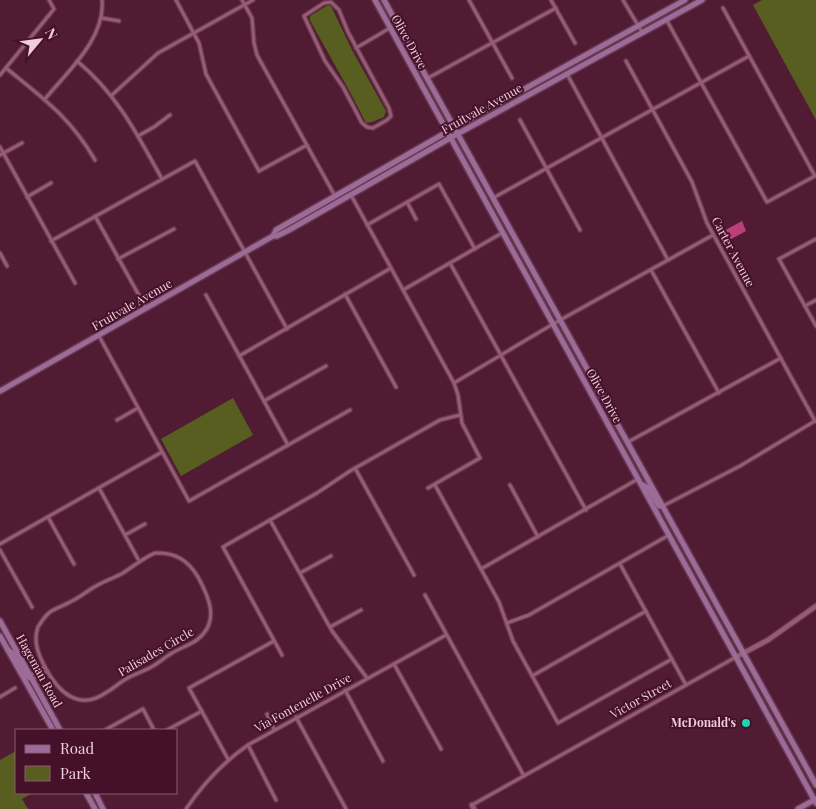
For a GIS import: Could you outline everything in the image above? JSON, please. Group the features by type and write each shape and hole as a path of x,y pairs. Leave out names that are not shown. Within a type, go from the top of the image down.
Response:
{"main road":[{"name":"Olive Drive","path":"375,0 816,801"},
{"name":"Olive Drive","path":"384,0 816,785"},
{"name":"Fruitvale Avenue","path":"0,391 245,252 272,236 276,230 455,127 685,0"},
{"name":"Fruitvale Avenue","path":"272,236 277,236 322,212 451,138 702,0"},
{"path":"390,28 396,29 410,49"},
{"path":"322,212 335,196"},
{"path":"640,481 648,488 659,506 663,506"},
{"name":"Hageman Road","path":"0,621 59,729"},
{"name":"Hageman Road","path":"0,636 51,729"},
{"path":"8,650 14,653 26,675 31,677"},
{"path":"762,704 767,706 782,724"},
{"path":"87,794 95,809"},
{"path":"95,794 104,809"},
{"path":"798,809 816,801"}],"street":[{"path":"0,75 54,9 49,0"},
{"path":"45,100 96,35 102,18 102,0"},
{"path":"176,0 201,48 206,74 259,171 307,146"},
{"path":"242,0 253,24 257,55 335,196"},
{"path":"112,95 158,53 253,0"},
{"path":"469,0 512,78"},
{"path":"551,0 575,43"},
{"path":"623,0 642,33"},
{"path":"331,2 339,10 356,48 389,108 391,116 373,128 367,127 362,122 343,87 325,61 304,16 324,3 331,2"},
{"path":"428,78 556,8"},
{"path":"666,19 767,202 815,176 723,8"},
{"path":"102,18 119,21"},
{"path":"356,48 390,28"},
{"path":"494,198 749,56"},
{"path":"76,61 112,95 138,136 162,180"},
{"name":"Carter Avenue","path":"626,61 692,182 703,215 713,235 816,421"},
{"path":"6,68 73,126 95,160"},
{"path":"566,74 668,260"},
{"path":"138,136 154,127 170,114"},
{"path":"520,120 580,230"},
{"path":"2,154 22,143"},
{"path":"0,147 2,154 74,283"},
{"path":"51,240 195,162 287,329"},
{"path":"27,196 51,183"},
{"path":"367,225 439,184 475,249"},
{"path":"351,195 454,383 458,394 464,430 480,458 428,488"},
{"path":"407,202 416,219"},
{"path":"95,216 146,309"},
{"path":"118,259 174,229"},
{"path":"403,290 503,232"},
{"path":"454,383 560,319 713,235"},
{"path":"816,239 779,259 816,326"},
{"path":"0,254 7,266"},
{"path":"450,263 586,510"},
{"path":"239,356 391,268"},
{"path":"651,270 718,393"},
{"path":"345,294 396,387"},
{"path":"206,295 288,445"},
{"path":"805,306 816,300"},
{"path":"98,336 189,501 350,410"},
{"path":"628,442 781,358"},
{"path":"264,401 326,366"},
{"path":"117,420 138,408"},
{"path":"282,656 222,547 440,420 460,415"},
{"path":"663,506 740,466 816,421"},
{"path":"0,544 162,452"},
{"path":"355,468 414,576"},
{"path":"481,569 640,481"},
{"path":"435,485 502,607 514,641 558,723 672,659"},
{"path":"510,486 538,537"},
{"path":"99,488 138,558"},
{"path":"48,517 74,564"},
{"path":"270,520 330,627 367,678"},
{"path":"125,535 145,524"},
{"path":"507,623 529,615 669,535"},
{"path":"0,550 32,607"},
{"name":"Palisades Circle","path":"164,553 181,558 194,570 211,603 210,623 198,639 148,669 123,680 100,697 90,700 79,700 70,697 61,691 45,667 37,649 36,638 38,628 50,612 124,572 147,556 164,553"},
{"path":"300,573 331,556"},
{"path":"620,564 686,685"},
{"path":"425,595 524,776"},
{"name":"Victor Street","path":"473,807 524,776 778,634 816,606"},
{"path":"330,627 361,610"},
{"path":"532,676 646,611"},
{"name":"Via Fontenelle Drive","path":"186,809 206,782 228,759 248,744 446,635"},
{"path":"228,759 189,688 274,641"},
{"path":"394,664 440,749"},
{"path":"31,677 45,667"},
{"path":"39,670 42,674"},
{"path":"31,677 48,672"},
{"path":"0,697 15,688"},
{"path":"345,690 384,761"},
{"path":"107,729 143,709 153,729"},
{"path":"169,729 202,711"},
{"path":"267,714 274,729"},
{"path":"296,717 346,809"},
{"path":"248,744 276,800"}],"green space":[{"path":"762,0 816,0 816,120 753,5"},
{"path":"328,5 331,6 352,50 386,111 384,117 366,123 310,20 310,16"},
{"path":"233,398 253,435 181,476 161,439"},
{"path":"15,752 15,794 31,794 22,799 28,809 0,809 0,760"}],"shaded area":[{"path":"742,221 746,231 724,243 718,234"}],"place":[{"name":"McDonald's","path":"746,723"}]}
